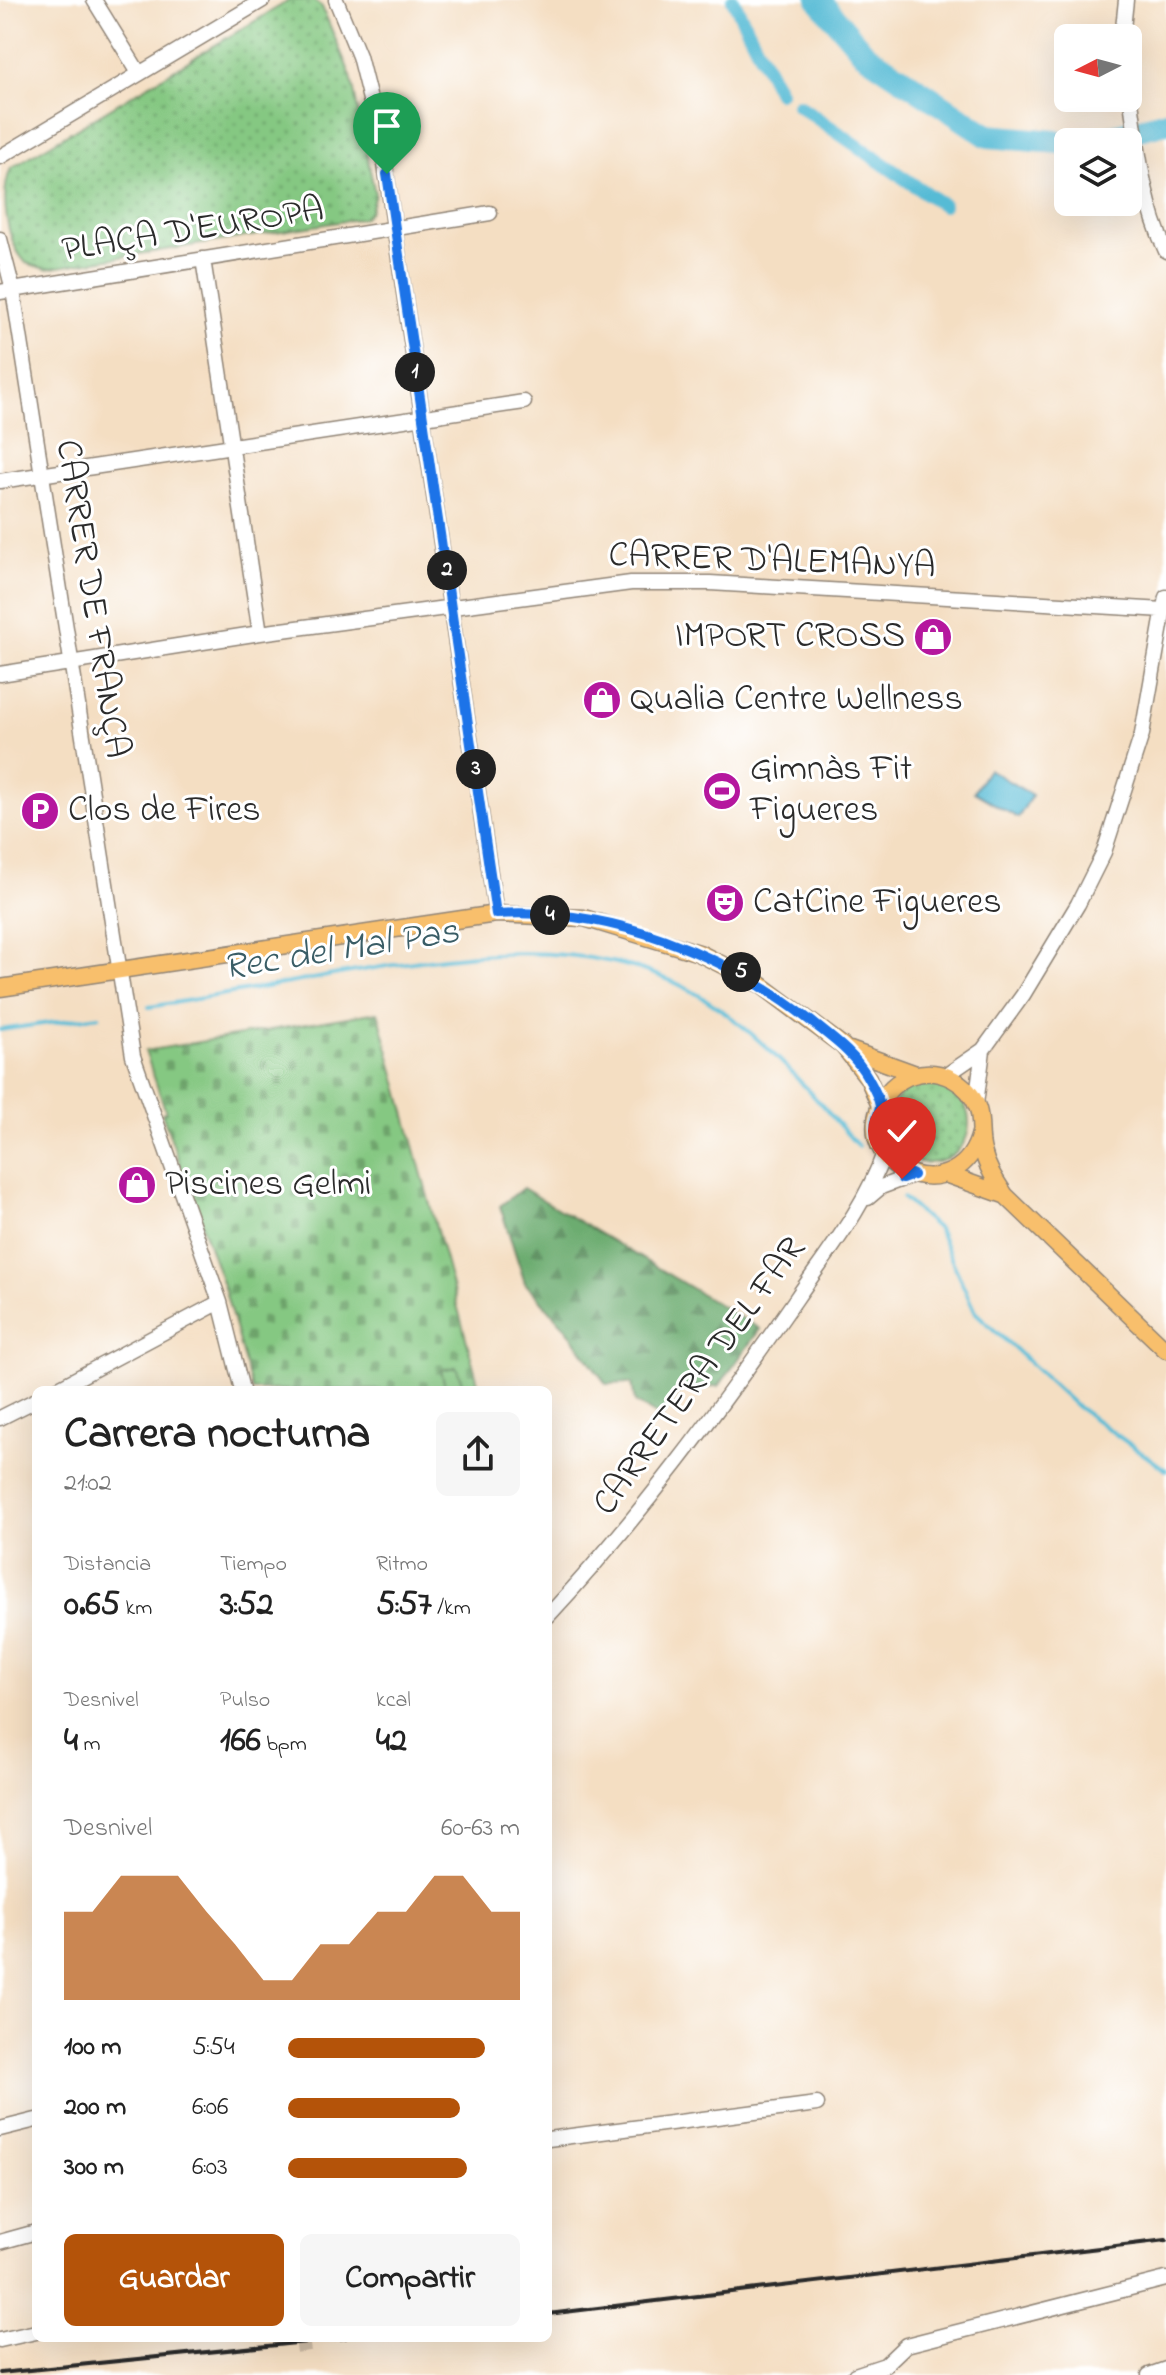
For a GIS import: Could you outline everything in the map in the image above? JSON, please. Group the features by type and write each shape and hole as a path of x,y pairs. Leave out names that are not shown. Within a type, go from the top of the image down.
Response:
{"main road":[{"path":"0,988 496,914 584,918 699,953 760,984 843,1046 878,1063 916,1074 945,1076 964,1087 976,1104 988,1168 1005,1195 1166,1350"},
{"path":"843,1046 868,1078 880,1106"},
{"path":"916,1074 894,1085 880,1106 876,1130 884,1153 896,1166 913,1175 945,1174 978,1183 1005,1195"},
{"path":"945,1174 968,1159 980,1133"}],"street":[{"path":"94,0 139,73"},
{"path":"0,157 263,0"},
{"path":"336,0 373,101 453,606 496,914"},
{"path":"1123,24 1126,0"},
{"path":"1133,112 1145,185 1156,231 1166,251"},
{"name":"PLAÇA D'EUROPA","path":"6,291 490,213"},
{"name":"CARRER DE FRANÇA","path":"0,239 6,291 40,475 133,1056 220,1302 241,1386"},
{"path":"203,259 260,633"},
{"path":"0,481 524,402"},
{"name":"CARRER D'ALEMANYA","path":"0,674 591,586 666,582 1165,603"},
{"path":"945,1076 983,1050 1062,933 1104,852 1139,746 1165,603"},
{"path":"976,1104 983,1050"},
{"name":"CARRETERA DEL FAR","path":"552,1612 621,1538 746,1372 862,1203 884,1153"},
{"name":"CARRETERA DEL FAR","path":"862,1203 881,1187 913,1175"},
{"path":"62,1386 220,1302"},
{"path":"0,1418 32,1402"},
{"path":"552,2138 817,2104"},
{"path":"0,2129 32,2121"},
{"path":"0,2242 32,2233"},
{"path":"855,2375 887,2370 906,2345 1166,2279"},
{"path":"0,2340 32,2333"},
{"path":"1149,2375 1166,2369"}],"green space":[{"path":"290,0 313,0 322,7 351,76 375,194 370,211 363,218 46,269 26,263 13,242 6,216 6,190 11,168"},
{"path":"378,1012 479,1386 251,1386 225,1291 162,1113 166,1112 145,1051"},
{"path":"929,1083 944,1086 957,1095 966,1108 969,1123 966,1138 957,1151 944,1160 929,1163 914,1160 901,1151 892,1138 889,1123 892,1108 901,1095 914,1086"},
{"path":"523,1188 760,1329 719,1386 683,1387 661,1418 635,1402 632,1383 606,1384 567,1329 525,1283 500,1206"},
{"path":"456,1367 463,1386 445,1386 441,1370"}],"water":[{"path":"988,769 1032,795 1018,818 974,792"}],"waterway":[{"path":"733,0 779,92"},
{"path":"819,0 864,53 988,136 1054,142"},
{"path":"798,105 943,205"},
{"path":"1142,128 1166,122"},
{"name":"Rec del Mal Pas","path":"149,1007 373,968 465,956 558,954 603,960 648,972 690,990 714,1005 780,1061 858,1146"},
{"name":"Rec del Mal Pas","path":"0,1030 99,1016"},
{"name":"Rec del Mal Pas","path":"903,1198 938,1229 975,1312 1076,1406 1166,1470"}],"tunnel":[{"path":"303,2342 304,2352"}],"railway":[{"path":"552,2314 1166,2240"},
{"path":"0,2373 306,2342"}],"place":[{"name":"IMPORT CROSS","path":"933,637"},
{"name":"Qualia Centre Wellness","path":"602,700"},
{"name":"Gimnàs Fit Figueres","path":"722,791"},
{"name":"Clos de Fires","path":"40,811"},
{"name":"CatCine Figueres","path":"725,903"},
{"name":"Piscines Gelmi","path":"137,1185"}],"route":[{"path":"387,174 496,914 565,916 606,923 699,953 745,974 843,1046 860,1065 880,1106 876,1130 881,1147 896,1166 913,1175 902,1179"}]}
